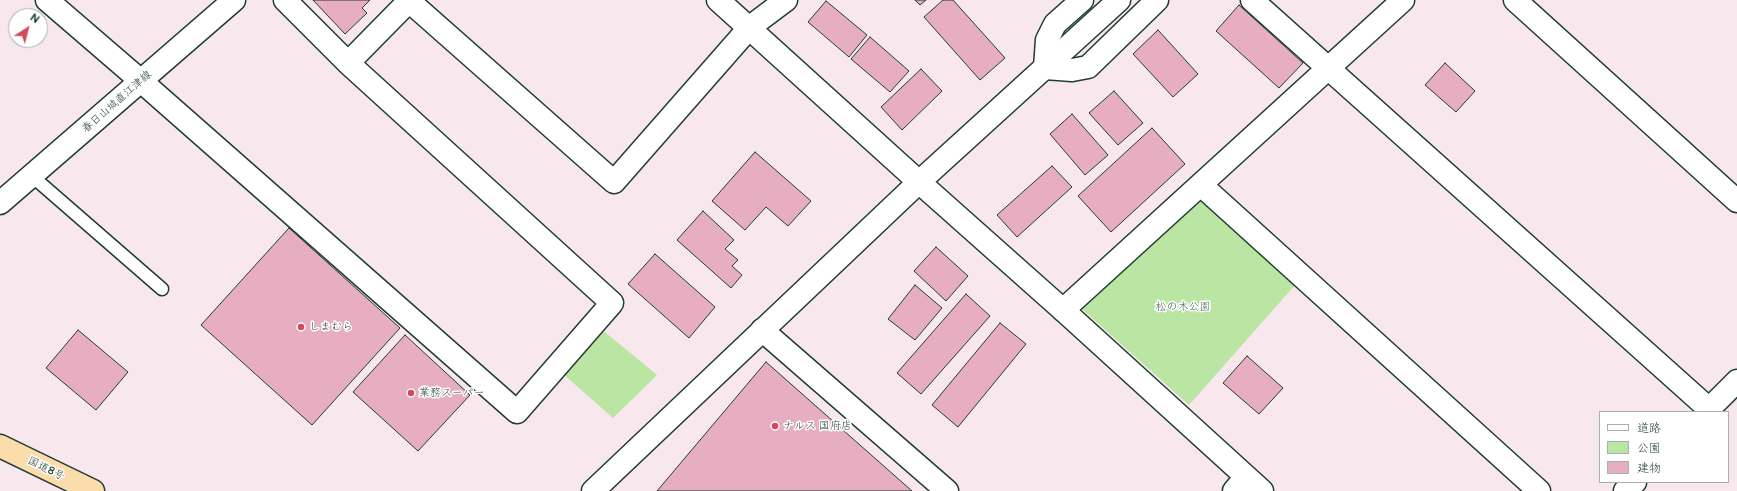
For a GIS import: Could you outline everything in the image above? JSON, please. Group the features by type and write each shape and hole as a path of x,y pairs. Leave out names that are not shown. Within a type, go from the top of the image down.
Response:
{"highway":[{"name":"国道8号","path":"0,446 93,491"}],"street":[{"path":"47,0 517,412 612,303 348,63 286,0"},
{"name":"春日山城直江津線","path":"0,203 234,0"},
{"path":"348,63 409,0 614,182 750,27 786,0"},
{"path":"718,0 750,27 918,182 1063,310 1247,486"},
{"path":"1045,68 1047,40 1055,24 1082,0"},
{"path":"593,491 918,182 1119,0"},
{"path":"1045,68 1072,70 1088,67 1157,0"},
{"path":"1252,0 1707,411 1737,381"},
{"path":"1063,310 1403,0"},
{"path":"1515,0 1737,201"},
{"path":"1201,185 1539,491"},
{"path":"762,330 947,491"},
{"path":"1625,491 1634,483"}],"lane":[{"path":"32,176 162,289"}],"green space":[{"name":"松の木公園","path":"1200,199 1296,284 1189,405 1081,308"},
{"path":"600,328 657,375 613,418 561,372"}],"building":[{"path":"313,0 370,0 362,8 367,13 345,34"},
{"path":"915,0 926,0 920,5"},
{"path":"943,0 953,0 1005,58 980,80 924,17"},
{"path":"826,1 867,35 849,57 808,22"},
{"path":"1239,5 1303,63 1279,88 1216,31"},
{"path":"1158,30 1198,74 1173,97 1133,54"},
{"path":"870,37 909,71 890,92 851,59"},
{"path":"1445,63 1475,91 1456,112 1425,85"},
{"path":"921,69 942,91 902,130 881,107"},
{"path":"1114,91 1143,123 1118,145 1089,113"},
{"path":"1072,114 1108,155 1085,175 1050,134"},
{"path":"1152,128 1185,164 1111,232 1078,196"},
{"path":"755,152 811,201 788,226 766,207 745,230 712,201"},
{"path":"1052,166 1072,187 1017,237 997,215"},
{"path":"703,211 734,240 725,249 738,260 732,266 742,275 731,288 677,240"},
{"name":"しまむら","path":"289,228 400,328 312,425 201,325"},
{"path":"936,247 968,276 946,301 914,271"},
{"path":"655,254 715,307 689,338 628,284"},
{"path":"915,285 942,308 915,340 888,319"},
{"path":"966,294 990,316 921,394 897,373"},
{"path":"1000,323 1026,344 958,427 932,405"},
{"path":"78,330 128,372 96,410 46,368"},
{"name":"業務スーパー","path":"405,335 470,395 418,451 353,392"},
{"path":"1247,356 1283,388 1259,414 1223,383"},
{"name":"ナルス 国府店","path":"766,362 912,491 657,491"}],"place":[{"name":"しまむら","path":"301,327"},
{"name":"業務スーパー","path":"411,393"},
{"name":"ナルス 国府店","path":"775,426"}]}
